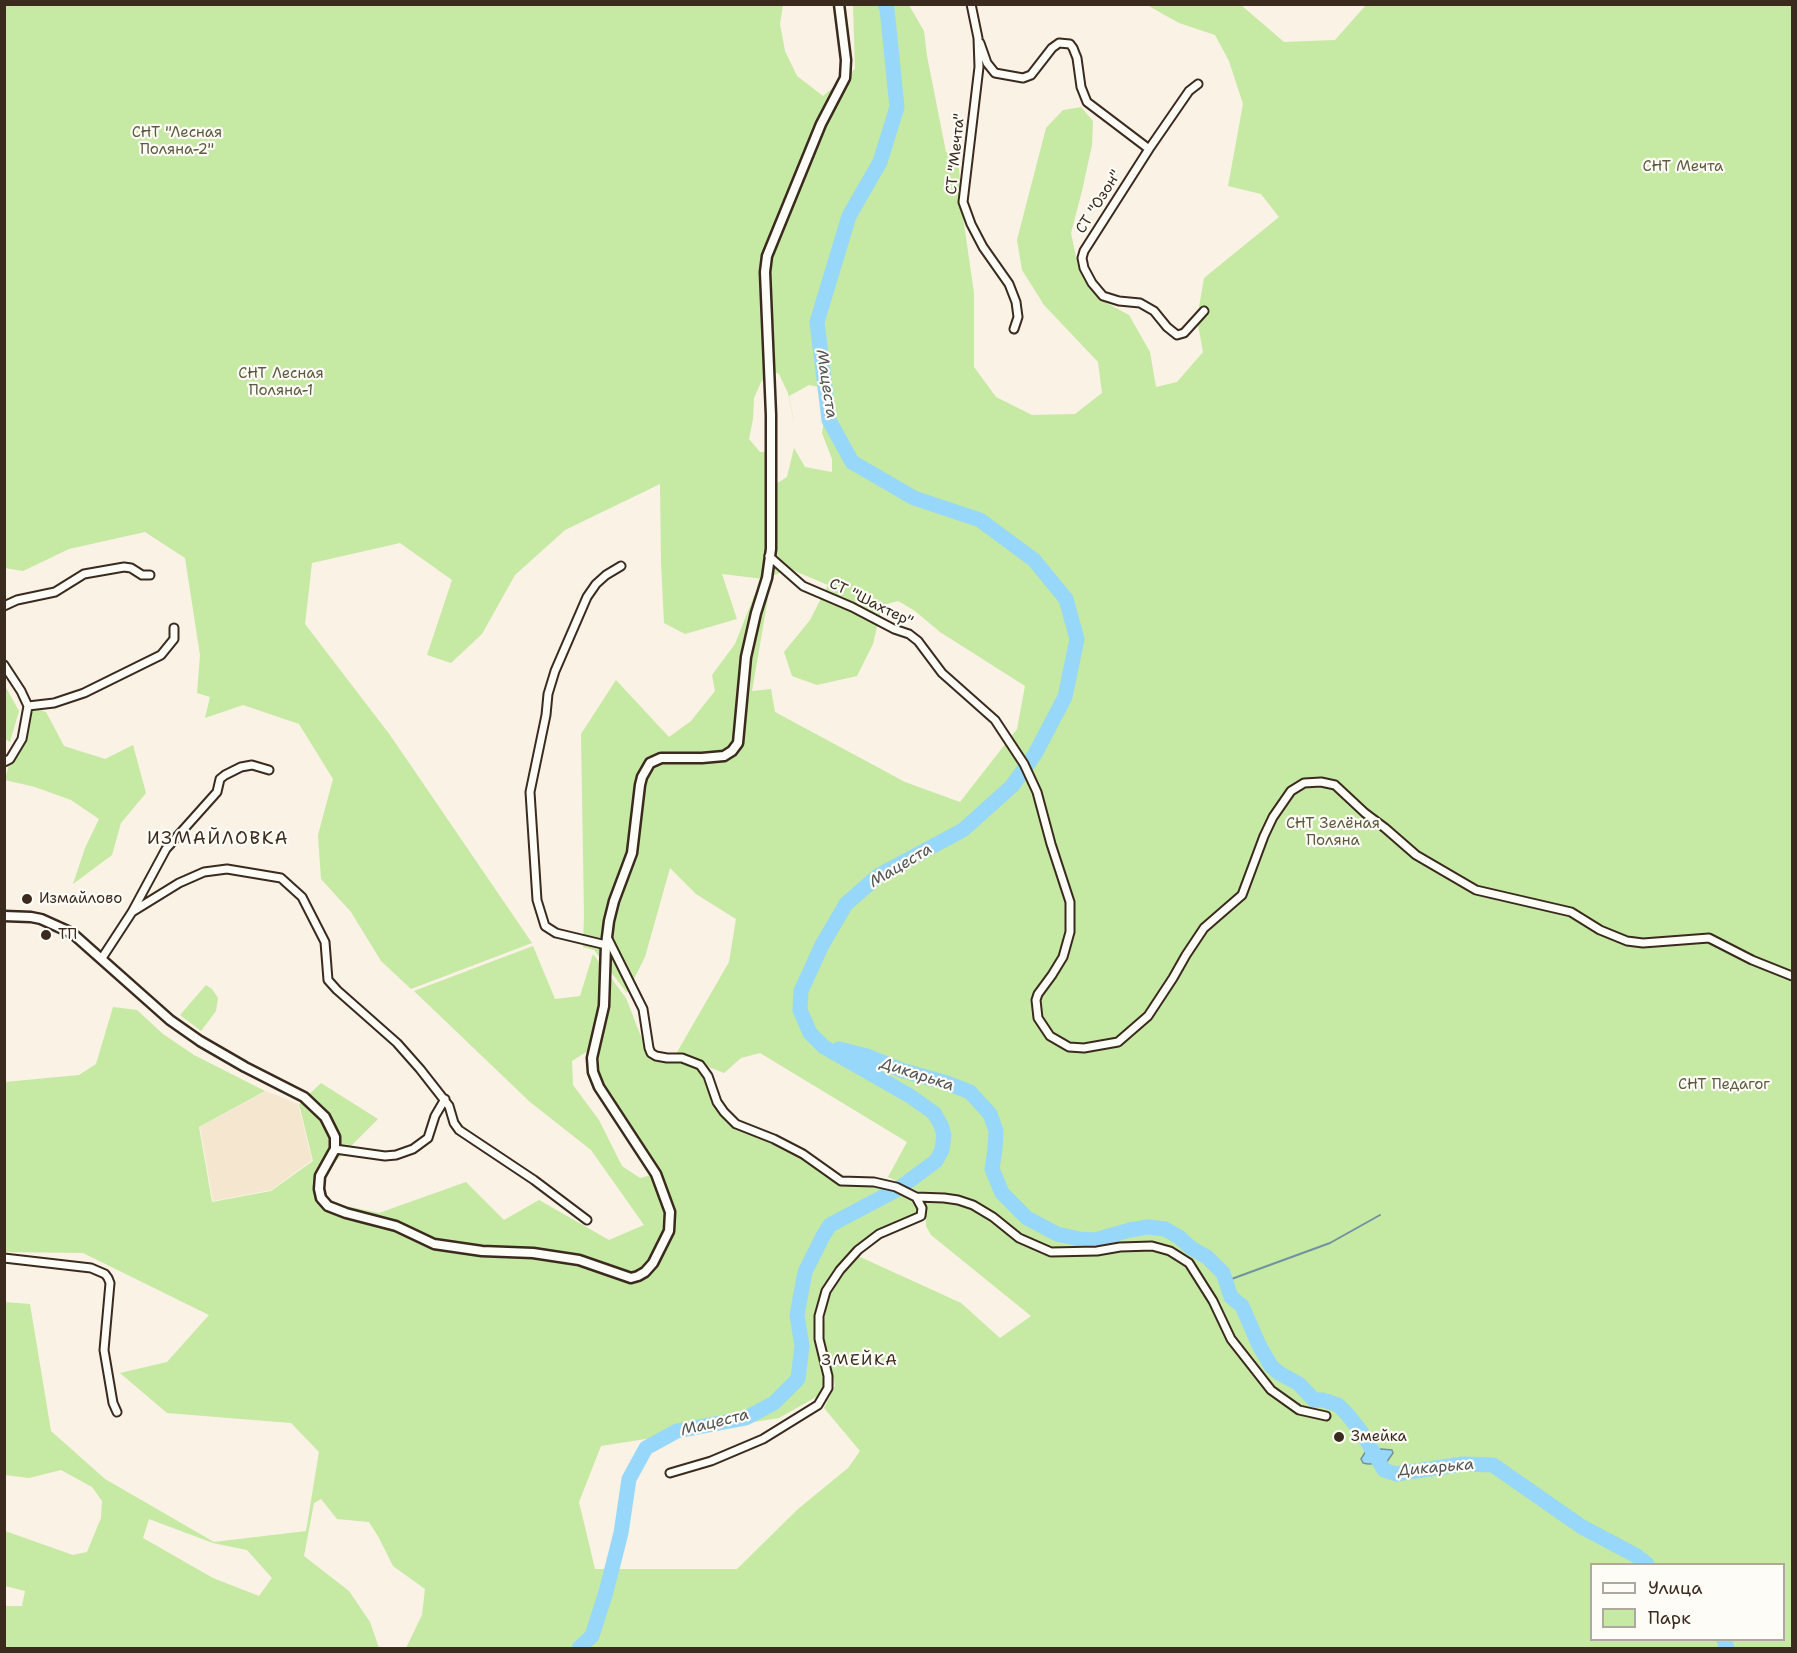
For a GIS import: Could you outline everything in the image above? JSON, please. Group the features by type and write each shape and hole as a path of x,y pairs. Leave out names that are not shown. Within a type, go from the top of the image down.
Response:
{"street":[{"path":"4,916 41,919 72,933 170,1020 200,1041 245,1067 304,1097 325,1117 335,1137 335,1149 320,1176 321,1198 328,1206 396,1226 434,1244 482,1251 533,1253 579,1260 631,1278 645,1272 658,1254 669,1231 670,1212 656,1174 598,1087 593,1072 592,1058 604,1006 606,941 614,901 632,853 640,785 650,763 661,758 724,756 738,743 746,657 767,578 771,549 771,425 765,272 767,256 821,124 845,78 846,60 839,4"},
{"name":"СТ \"Мечта\"","path":"971,4 978,38 979,67 963,202 983,247 1010,284 1018,317 1014,329"},
{"path":"978,38 987,63 995,72 1023,78 1031,75 1052,48 1059,43 1070,44 1077,58 1081,87 1087,102 1149,149"},
{"name":"СТ \"Озон\"","path":"1198,84 1189,91 1149,149 1084,251 1082,258 1084,268 1092,283 1103,296 1119,301 1140,303 1154,311 1177,335 1184,333 1204,311"},
{"name":"СТ \"Шахтер\"","path":"769,556 803,586 909,634 942,673 995,720 1024,764 1037,792 1070,902 1070,932 1063,957 1038,994 1036,1000 1038,1018 1050,1036 1069,1047 1084,1048 1118,1042 1148,1016 1204,928 1242,895 1273,817 1291,791 1304,783 1321,782 1335,785 1416,855 1476,890 1571,912 1600,930 1627,941 1643,943 1709,938 1752,960 1792,976"},
{"path":"606,941 556,933 545,926 537,900 530,792 546,715 548,694 555,671 587,597 596,584 621,566"},
{"path":"4,606 17,600 55,592 84,574 124,567 132,568 142,575 150,575"},
{"path":"28,706 54,703 84,693 160,655 174,639 174,628"},
{"path":"4,665 28,706 22,739 10,759 4,762"},
{"path":"102,958 132,912 166,849 218,792 220,779 241,767 252,765 269,770"},
{"path":"132,912 179,883 204,872 227,869 281,878 302,897 325,942 328,980 397,1042 445,1099 459,1130 534,1180 587,1220"},
{"path":"606,941 643,1009 651,1053 667,1058 682,1058 700,1065 708,1076 717,1102 736,1124 774,1139 803,1154 841,1181 874,1182 896,1186 916,1197 958,1200 973,1205 993,1217 1019,1238 1051,1251 1097,1251 1120,1247 1152,1246 1170,1251 1189,1263 1213,1300 1231,1339 1271,1390 1299,1410 1326,1416"},
{"path":"335,1149 385,1156 413,1149 428,1138 435,1116 445,1099"},
{"path":"670,1473 711,1461 763,1439 818,1405 828,1389 828,1376 819,1339 819,1316 826,1291 840,1270 858,1250 879,1234 921,1216 922,1208 916,1197"},
{"path":"4,1258 91,1268 105,1274 108,1278 110,1283 104,1350 113,1403 117,1412"}],"shaded area":[{"path":"266,1091 298,1104 312,1160 271,1190 213,1201 200,1127"}],"green space":[{"path":"5,5 783,5 780,24 785,51 797,76 823,96 855,69 853,5 909,5 924,31 946,152 955,158 959,168 961,203 974,293 974,367 996,397 1032,415 1075,414 1102,393 1098,362 1044,305 1022,270 1017,240 1046,128 1063,110 1081,107 1093,121 1092,145 1071,233 1078,266 1101,300 1129,315 1150,352 1156,387 1177,382 1203,352 1197,319 1204,278 1279,217 1261,194 1228,186 1243,104 1229,61 1215,35 1179,23 1147,5 1241,5 1284,42 1335,40 1366,5 1792,5 1792,1648 406,1648 422,1615 425,1589 393,1566 369,1522 337,1519 321,1499 314,1503 304,1556 349,1591 370,1622 379,1648 5,1648 4,1606 22,1606 25,1591 5,1586 5,1531 73,1555 87,1552 101,1518 102,1501 92,1487 61,1470 29,1478 5,1475 5,1302 30,1304 51,1431 105,1479 214,1542 306,1531 319,1452 291,1423 167,1413 120,1373 167,1362 209,1315 83,1253 5,1252 5,1082 79,1075 96,1064 113,1007 137,1010 163,1034 194,1055 265,1091 199,1127 212,1202 271,1191 313,1161 299,1104 321,1083 378,1119 327,1170 323,1197 337,1204 379,1213 466,1182 504,1220 539,1200 609,1240 644,1225 591,1150 530,1102 414,991 533,946 555,999 580,996 593,954 626,998 649,1057 672,1058 697,1066 717,1107 732,1121 780,1139 854,1184 892,1188 914,1201 918,1214 878,1232 850,1253 822,1288 816,1341 825,1392 779,1418 601,1446 579,1502 595,1569 737,1569 798,1509 848,1468 860,1451 824,1408 835,1386 822,1337 829,1292 858,1256 961,1303 1000,1338 1031,1316 931,1235 926,1226 920,1192 888,1177 907,1142 760,1053 741,1058 724,1073 676,1054 729,962 736,919 696,894 670,868 645,957 627,993 594,950 583,947 581,734 616,680 669,737 691,721 715,691 712,675 735,644 754,596 768,598 752,691 771,689 775,712 905,782 960,802 1017,729 1025,686 940,632 915,611 898,601 887,604 880,614 873,644 857,676 817,685 792,676 784,652 810,620 828,585 790,569 764,579 722,574 737,619 685,634 664,623 660,484 565,530 515,575 482,634 451,663 427,655 452,580 400,543 312,563 305,624 390,735 532,943 411,989 381,961 351,912 321,879 318,835 333,779 299,724 243,705 205,718 210,697 197,693 200,655 185,558 145,532 69,549 23,571 5,568","holes":["769,369 779,374 788,393 794,422 789,396 809,385 820,387 824,421 822,433 832,459 832,472 805,467 794,448 787,477 771,487","767,376 769,452 760,452 749,439 754,398 761,382","594,1047 599,1087 655,1174 640,1178 622,1166 599,1120 573,1085 572,1061","149,1519 213,1543 247,1550 272,1578 259,1596 213,1578 143,1538"]},
{"path":"4,684 19,711 10,742 5,739"},
{"path":"28,706 46,712 64,746 105,759 133,745 146,793 121,823 112,855 73,884 85,848 99,819 71,800 35,787 5,780 10,759 22,739"},
{"path":"206,985 218,998 216,1011 201,1031 180,1015"}],"water":[{"path":"1392,1450 1393,1453 1386,1463 1363,1463 1361,1459 1366,1451"}],"waterway":[{"name":"Мацеста","path":"579,1648 592,1636 621,1533 629,1479 646,1448 677,1431 746,1418 774,1403 798,1379 802,1346 797,1315 805,1272 823,1236 830,1225 898,1189 936,1161 942,1150 944,1135 934,1113 910,1096 824,1047 810,1033 800,1010 801,991 822,945 846,904 879,875 963,830 1012,786 1035,754 1065,697 1077,639 1066,599 1034,560 980,520 914,498 852,462 829,420 817,322 849,216 880,162 897,107 885,4"},
{"name":"Дикарька","path":"839,1049 867,1056 901,1070 970,1092 990,1114 996,1131 992,1169 1002,1193 1027,1218 1057,1234 1079,1239 1095,1240 1148,1227 1165,1229 1207,1257 1223,1273 1231,1297 1242,1306 1271,1366 1299,1384 1314,1400 1323,1400 1338,1405 1362,1433 1384,1470 1396,1474 1463,1464 1493,1465 1582,1527 1646,1563"},
{"path":"1226,1281 1330,1243 1380,1215"},
{"name":"Дикарька","path":"1724,1641 1727,1648"}],"place":[{"name":"Измайлово","path":"27,899"},
{"name":"ТП","path":"46,935"},
{"name":"Змейка","path":"1339,1437"}],"district":[{"name":"ИЗМАЙЛОВКА","path":"218,839"},
{"name":"ЗМЕЙКА","path":"860,1361"}],"park label":[{"name":"СНТ \"Лесная Поляна-2\"","path":"177,142"},
{"name":"СНТ Мечта","path":"1683,167"},
{"name":"СНТ Лесная Поляна-1","path":"281,382"},
{"name":"СНТ Зелёная Поляна","path":"1333,832"},
{"name":"СНТ Педагог","path":"1724,1085"}]}
